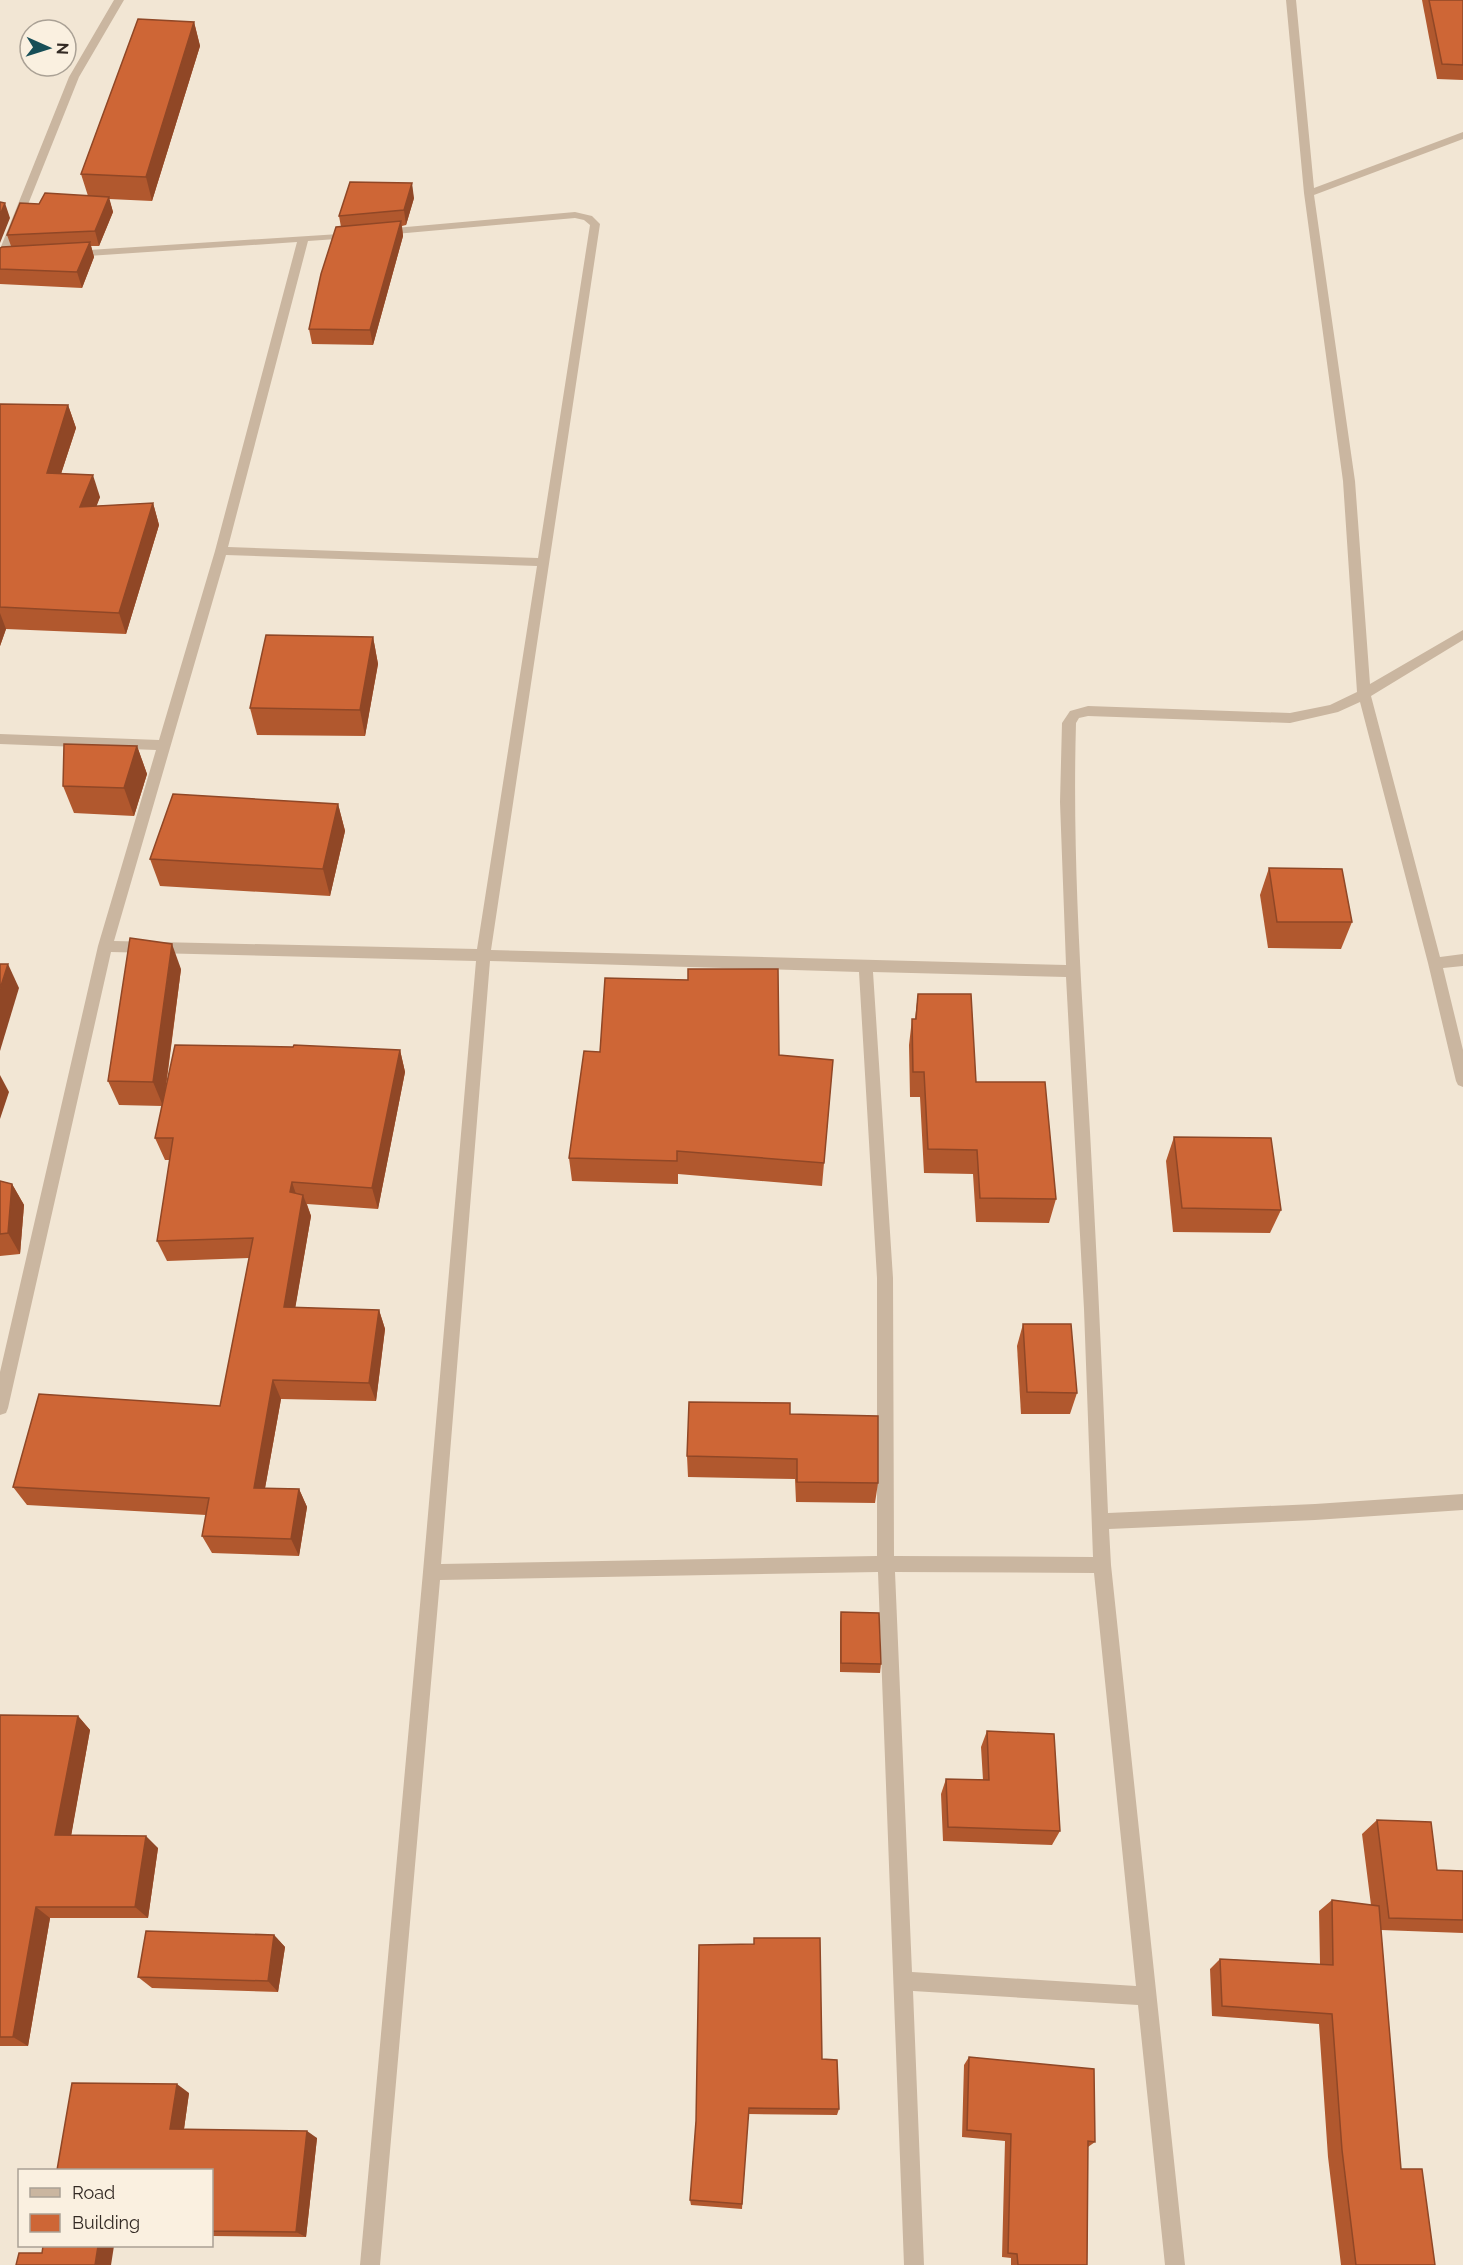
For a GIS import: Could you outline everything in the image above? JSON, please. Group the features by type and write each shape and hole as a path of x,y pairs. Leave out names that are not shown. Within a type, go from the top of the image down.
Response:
{"street":[{"path":"5,259 74,77 119,0"},
{"path":"1291,0 1309,193 1349,481 1364,694 1435,963 1463,1082"},
{"path":"1309,193 1463,135"},
{"path":"59,255 303,240 575,215 588,218 594,224 483,956 432,1572 370,2265"},
{"path":"0,1408 105,946 221,551 303,240"},
{"path":"221,551 543,562"},
{"path":"1175,2265 1102,1565 1092,1309 1073,971 1067,802 1069,723 1075,714 1088,711 1290,718 1333,709 1364,694 1463,634"},
{"path":"0,739 163,745"},
{"path":"105,946 298,949 866,968 1073,971"},
{"path":"1435,963 1463,960"},
{"path":"866,968 885,1278 886,1564 914,2265"},
{"path":"1101,1521 1315,1512 1463,1502"},
{"path":"432,1572 886,1564 1102,1565"},
{"path":"903,1981 1148,1996"}],"building":[{"path":"1429,0 1463,0 1463,65 1442,64"},
{"path":"138,19 194,22 146,177 81,174"},
{"path":"350,182 412,183 404,210 339,216"},
{"path":"45,193 109,197 95,231 7,235 20,203 39,204"},
{"path":"0,202 5,203 0,215"},
{"path":"401,221 370,330 309,329 321,274 336,227"},
{"path":"90,242 77,272 0,269 0,248 2,247"},
{"path":"0,404 68,405 47,473 93,475 80,507 153,503 119,613 0,607"},
{"path":"266,635 373,637 360,710 250,708"},
{"path":"64,744 137,746 124,788 63,786"},
{"path":"173,794 338,804 323,869 150,859"},
{"path":"1269,868 1342,869 1352,922 1277,922"},
{"path":"130,938 172,944 153,1082 108,1081"},
{"path":"0,964 8,964 0,989"},
{"path":"688,969 778,969 779,1055 833,1060 824,1163 677,1151 677,1161 569,1158 584,1051 600,1052 605,978 688,980"},
{"path":"918,994 971,994 976,1082 1045,1082 1056,1199 980,1198 977,1150 928,1149 924,1072 913,1072 912,1019 916,1019"},
{"path":"175,1045 293,1047 294,1045 400,1050 372,1188 292,1182 290,1192 303,1195 284,1307 379,1310 369,1383 273,1380 254,1488 299,1489 291,1539 202,1536 209,1498 13,1487 39,1394 220,1406 253,1238 157,1241 173,1138 155,1138"},
{"path":"1174,1137 1271,1138 1281,1210 1182,1208"},
{"path":"0,1181 12,1184 8,1233 0,1234"},
{"path":"1023,1324 1071,1324 1077,1393 1027,1392"},
{"path":"689,1402 790,1403 790,1414 878,1416 878,1483 797,1482 797,1459 687,1456"},
{"path":"841,1612 879,1613 881,1664 841,1663"},
{"path":"0,1715 78,1716 55,1835 146,1836 135,1907 36,1907 13,2037 0,2037"},
{"path":"987,1731 1054,1734 1060,1831 948,1827 946,1779 989,1780"},
{"path":"1377,1820 1431,1822 1437,1870 1463,1871 1463,1920 1389,1918"},
{"path":"1332,1900 1379,1906 1401,2169 1422,2169 1435,2265 1356,2265 1342,2150 1332,2014 1222,2006 1220,1959 1333,1965"},
{"path":"146,1931 274,1935 268,1981 138,1977"},
{"path":"754,1938 820,1938 822,2059 837,2060 839,2109 749,2108 742,2204 690,2200 696,2121 699,1945 754,1944"},
{"path":"969,2057 1094,2069 1095,2142 1088,2141 1087,2265 1018,2265 1017,2254 1008,2253 1011,2134 967,2130"},
{"path":"72,2083 177,2084 170,2129 307,2131 296,2232 213,2231 213,2169 57,2169"},
{"path":"43,2247 98,2247 95,2265 16,2265 19,2253 42,2253"}]}
